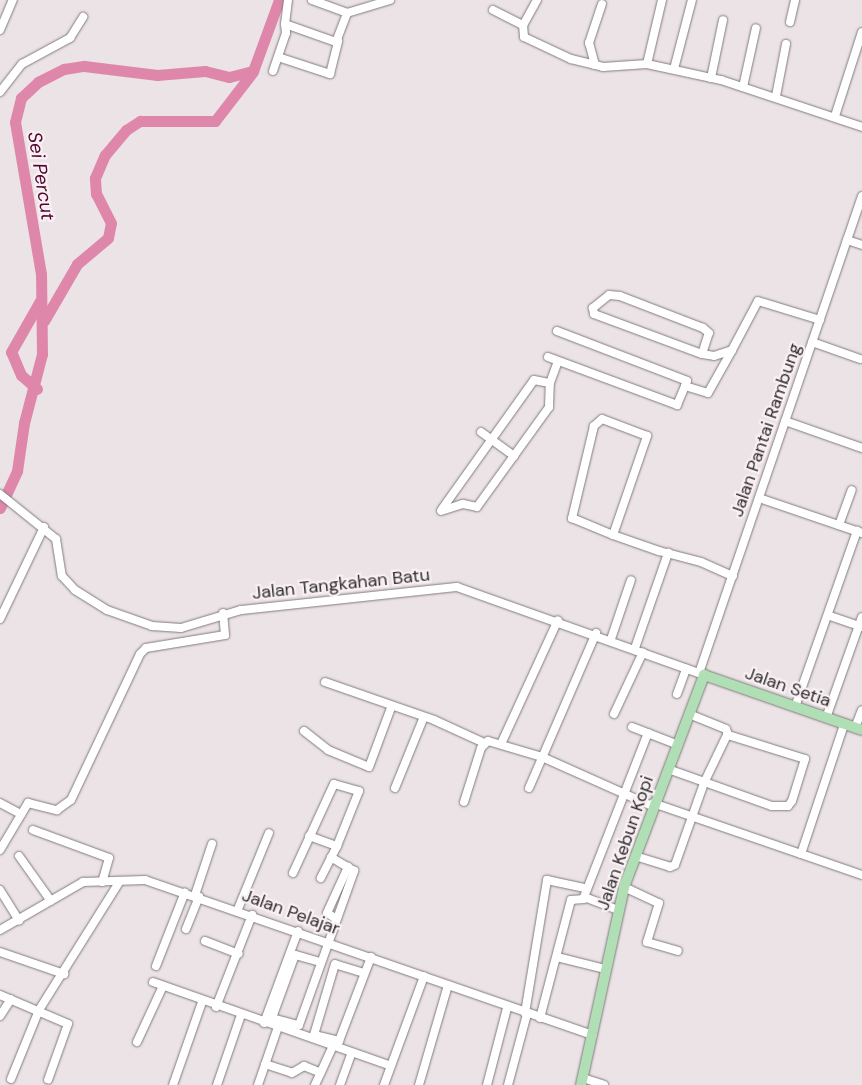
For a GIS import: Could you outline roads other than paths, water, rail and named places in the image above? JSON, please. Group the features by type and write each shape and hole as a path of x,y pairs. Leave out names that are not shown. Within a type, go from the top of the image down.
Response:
{"main road":[{"name":"Jalan Setia","path":"701,674 859,729"},
{"name":"Jalan Kebun Kopi","path":"582,1081 624,887 653,805 689,714 701,674"}],"street":[{"path":"0,30 13,0"},
{"path":"273,71 285,24 288,0"},
{"path":"312,0 347,13 390,0"},
{"path":"536,0 523,25 524,37 535,45 595,65 648,64 711,78 776,96 862,127"},
{"path":"648,64 662,0"},
{"path":"674,69 692,0"},
{"path":"790,22 795,0"},
{"path":"595,65 589,44 602,4"},
{"path":"493,10 523,25"},
{"path":"278,57 330,74 347,13"},
{"path":"0,92 22,64 70,38 83,17"},
{"path":"711,78 723,20"},
{"path":"285,24 338,41"},
{"path":"743,87 756,28"},
{"path":"835,116 862,32"},
{"path":"776,96 786,44"},
{"name":"Jalan Pantai Rambung","path":"701,674 784,421 862,196"},
{"path":"847,240 862,245"},
{"path":"702,354 709,333 703,328 620,296 609,296 593,308 594,314 702,354 724,356 732,350"},
{"path":"685,386 711,392 758,301 820,320"},
{"path":"548,357 677,405 687,381 557,331"},
{"path":"812,342 860,359"},
{"path":"550,383 534,380 441,511 463,504 476,507 549,408 550,383 558,361"},
{"path":"613,534 647,436 602,419 594,426 570,515 613,534 733,576"},
{"path":"784,421 862,448"},
{"path":"481,432 514,456"},
{"path":"839,525 852,490"},
{"name":"Jalan Tangkahan Batu","path":"0,494 44,527 59,545 66,582 101,608 169,629 223,614 457,587 596,633 701,674"},
{"path":"759,498 859,532 830,616 795,707"},
{"path":"0,619 44,527"},
{"path":"635,648 668,553"},
{"path":"611,639 631,580"},
{"path":"0,850 4,837 32,800 57,810 71,800 146,648 225,635 223,614"},
{"path":"830,616 860,626"},
{"path":"826,718 862,617"},
{"path":"501,744 558,620"},
{"path":"528,788 596,633"},
{"path":"614,714 643,652"},
{"path":"677,694 686,669"},
{"path":"325,682 484,743 501,744 542,757 622,796 693,815 862,875"},
{"path":"304,731 328,750 369,767 391,708"},
{"path":"859,729 862,710"},
{"path":"635,856 673,867 704,783 727,735 726,729 689,714"},
{"path":"395,788 423,719"},
{"path":"802,854 844,724"},
{"path":"632,727 676,744"},
{"path":"584,899 586,888 648,733"},
{"path":"668,769 772,806 791,804 805,759 727,735"},
{"path":"464,802 484,743"},
{"path":"293,873 330,786 359,791 337,846 321,878"},
{"path":"0,803 21,814"},
{"path":"33,830 109,858 102,882"},
{"path":"238,909 269,833"},
{"path":"309,836 337,846"},
{"path":"186,929 212,844"},
{"path":"19,856 51,901"},
{"path":"320,962 295,955 273,1018 300,1025 335,918 327,913 351,869 331,857"},
{"name":"Jalan Pelajar","path":"0,930 83,882 145,880 238,909 507,1008 593,1035"},
{"path":"508,1085 526,1014 547,880 586,888"},
{"path":"11,1079 40,1010 120,881"},
{"path":"624,887 659,903 647,942 678,952"},
{"path":"0,890 19,920"},
{"path":"156,966 185,892"},
{"path":"540,1018 571,900 584,899 618,910"},
{"path":"216,1006 239,954 252,915"},
{"path":"264,1023 298,931"},
{"path":"205,941 239,954"},
{"path":"0,952 64,974"},
{"path":"364,973 335,964 314,1035 339,1040 370,957"},
{"path":"557,957 605,969"},
{"path":"384,1085 424,976"},
{"path":"153,982 202,1002 278,1027 332,1048 391,1066"},
{"path":"419,1085 448,985"},
{"path":"137,1042 164,986"},
{"path":"0,995 40,1010 68,1024 48,1080"},
{"path":"0,1016 11,999"},
{"path":"173,1085 202,1002"},
{"path":"487,1085 507,1008"},
{"path":"217,1085 242,1015"},
{"path":"258,1085 278,1027"},
{"path":"315,1085 332,1048"},
{"path":"340,1085 351,1054"},
{"path":"266,1064 290,1073 304,1066 321,1073"},
{"path":"582,1081 604,1085"}],"waterway":[{"name":"Sei Percut","path":"0,508 17,471 24,423 42,354 41,274 15,122 21,98 38,82 64,69 84,66 157,75 205,71 229,77 253,71 279,0"},
{"name":"Sei Percut","path":"44,321 77,264 108,238 111,223 96,194 95,178 105,155 126,130 140,121 215,121 252,73"},
{"path":"37,389 21,375 11,352 40,301"}]}
